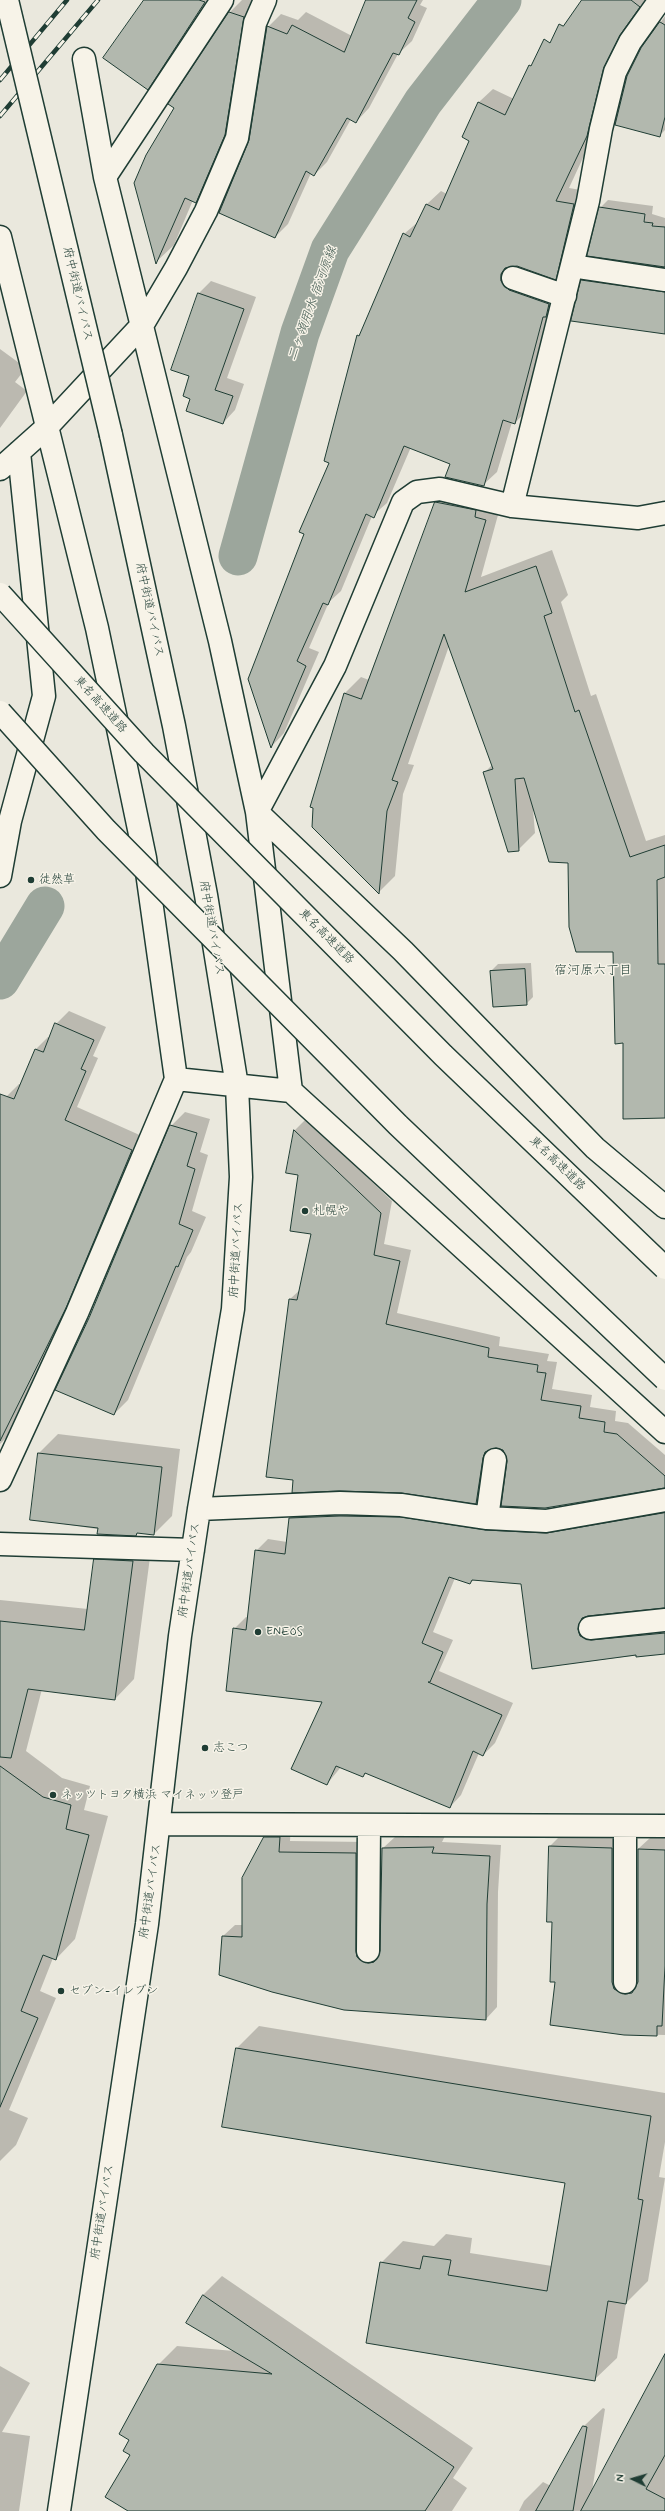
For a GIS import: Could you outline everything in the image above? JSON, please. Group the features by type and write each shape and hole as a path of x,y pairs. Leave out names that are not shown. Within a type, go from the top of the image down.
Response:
{"main road":[{"name":"府中街道バイパス","path":"7,0 111,435 174,726 206,895 237,1086 241,1177 233,1310 199,1508 180,1636 160,1824 59,2511"},
{"path":"106,177 222,0"},
{"path":"0,470 47,427 143,324 176,268 206,211 237,138 256,23 265,0"},
{"path":"512,506 588,201 601,129 614,72 630,42 660,0"},
{"path":"84,59 106,177 220,641 257,812 291,1090"},
{"path":"0,237 97,628 145,858 176,1079 77,1313 0,1480"},
{"path":"572,266 665,280"},
{"path":"513,278 565,296"},
{"path":"0,876 5,816 44,696 19,452"},
{"path":"257,812 335,666 403,502 417,492 440,489 512,506 638,518 665,512"},
{"name":"東名高速道路","path":"0,594 150,759 443,1055 665,1268"},
{"path":"0,712 106,830 398,1125 665,1379"},
{"path":"257,812 403,951 595,1148 665,1207"},
{"path":"176,1079 291,1090 665,1432"},
{"path":"487,1518 495,1460"},
{"path":"199,1508 340,1504 401,1505 487,1518 546,1521 665,1500"},
{"path":"0,1544 193,1550"},
{"path":"590,1628 665,1620"},
{"path":"160,1824 665,1826"},
{"path":"368,1952 369,1825"},
{"path":"624,1827 625,1982"}],"building":[{"path":"144,0 199,0 205,2 148,90 103,58"},
{"path":"366,0 417,0 408,18 415,22 399,55 393,53 356,123 347,118 314,176 306,171 275,238 219,213 249,140 267,26 287,34 292,25 344,52"},
{"path":"582,0 631,0 640,7 620,35 604,67 587,136 556,201 574,204 556,280 517,266 505,268 501,274 501,281 509,290 549,304 546,317 543,317 515,424 503,420 484,486 445,477 450,464 404,446 374,518 366,514 328,605 323,603 297,661 306,666 271,748 248,679 304,534 299,532 329,463 324,461 357,335 359,336 403,233 410,237 426,204 439,210 469,141 462,137 478,102 505,115 529,65 531,66 544,39 550,43 559,24 563,26"},
{"path":"229,12 244,17 225,135 196,203 185,198 156,264 134,183 146,155 174,108 168,104"},
{"path":"660,22 665,25 665,117 660,137 615,125 627,76 641,48"},
{"path":"599,207 645,214 644,222 653,223 652,226 665,227 665,267 587,256"},
{"path":"581,280 665,292 665,334 571,321"},
{"path":"198,293 244,309 215,390 233,396 223,424 186,411 190,399 183,396 189,376 171,370"},
{"path":"435,502 476,510 475,517 486,520 465,592 536,566 552,613 544,616 575,712 579,710 630,857 665,845 665,877 657,880 658,964 665,964 665,1118 623,1119 623,1043 615,1044 613,952 576,952 569,927 568,863 549,862 524,778 515,779 519,851 508,852 483,772 493,769 444,634 392,780 398,782 387,811 379,894 312,827 313,808 310,807 344,693 361,699"},
{"path":"525,969 527,1005 493,1007 490,971"},
{"path":"55,1023 94,1040 81,1069 86,1071 65,1120 132,1150 66,1308 0,1441 0,1094 14,1099 35,1049 43,1052"},
{"path":"170,1125 197,1133 187,1166 195,1169 179,1224 193,1230 178,1267 176,1266 114,1415 55,1390 89,1318"},
{"path":"294,1130 381,1213 374,1255 400,1261 386,1324 489,1348 488,1357 538,1365 537,1372 546,1373 541,1400 581,1406 579,1418 605,1422 604,1432 617,1434 665,1476 665,1488 545,1508 501,1506 507,1461 503,1450 496,1448 485,1452 476,1504 402,1493 339,1491 292,1493 293,1480 266,1477 289,1299 297,1300 311,1234 290,1231 298,1175 286,1173"},
{"path":"38,1453 162,1467 154,1535 137,1533 136,1536 97,1534 98,1528 30,1520"},
{"path":"665,1513 665,1608 588,1616 582,1618 578,1629 580,1636 591,1640 665,1633 665,1654 636,1657 636,1655 532,1669 521,1584 472,1580 470,1584 449,1577 422,1643 443,1652 430,1682 428,1682 502,1715 483,1756 473,1751 450,1808 365,1773 363,1777 336,1766 327,1785 291,1769 322,1702 226,1691 233,1628 246,1630 255,1550 285,1554 289,1518 340,1516 400,1517 485,1530 546,1533"},
{"path":"94,1559 133,1561 115,1700 28,1689 11,1758 0,1757 0,1621 84,1630"},
{"path":"0,1766 43,1797 71,1805 66,1829 89,1835 56,1960 43,1955 21,2011 38,2018 0,2107"},
{"path":"264,1837 280,1837 279,1852 356,1853 356,1951 357,1957 368,1963 374,1962 380,1951 382,1848 434,1847 432,1853 490,1856 487,1904 486,2020 344,2010 272,1992 219,1975 222,1936 242,1937 242,1878"},
{"path":"549,1846 612,1848 612,1982 614,1989 625,1994 632,1993 638,1982 638,1849 665,1850 665,1966 662,2026 657,2026 657,2036 624,2035 550,2025 555,1982 550,1982 552,1922 547,1922"},
{"path":"236,2048 651,2116 638,2199 643,2200 626,2304 608,2301 595,2381 366,2343 380,2262 420,2269 423,2256 451,2260 448,2275 547,2291 565,2183 222,2127"},
{"path":"203,2295 454,2467 425,2511 128,2511 105,2497 130,2455 123,2451 129,2440 119,2434 157,2364 272,2374 186,2323"},
{"path":"665,2354 665,2455 646,2489 665,2499 665,2511 581,2511"},
{"path":"583,2426 587,2427 573,2511 536,2511"}],"waterway":[{"name":"二ヶ領用水 宿河原線","path":"238,556 300,333 330,250 423,102 502,0"},
{"name":"二ヶ領用水 宿河原線","path":"0,980 45,906"}],"railway":[{"path":"0,80 67,0"},
{"path":"0,116 98,0"}],"place":[{"name":"徒然草","path":"31,880"},
{"name":"札幌や","path":"305,1211"},
{"name":"ENEOS","path":"258,1632"},
{"name":"志こつ","path":"205,1748"},
{"name":"ネッツトヨタ横浜 マイネッツ登戸","path":"53,1795"},
{"name":"セブン-イレブン","path":"61,1991"}],"district":[{"name":"宿河原六丁目","path":"593,971"}]}
